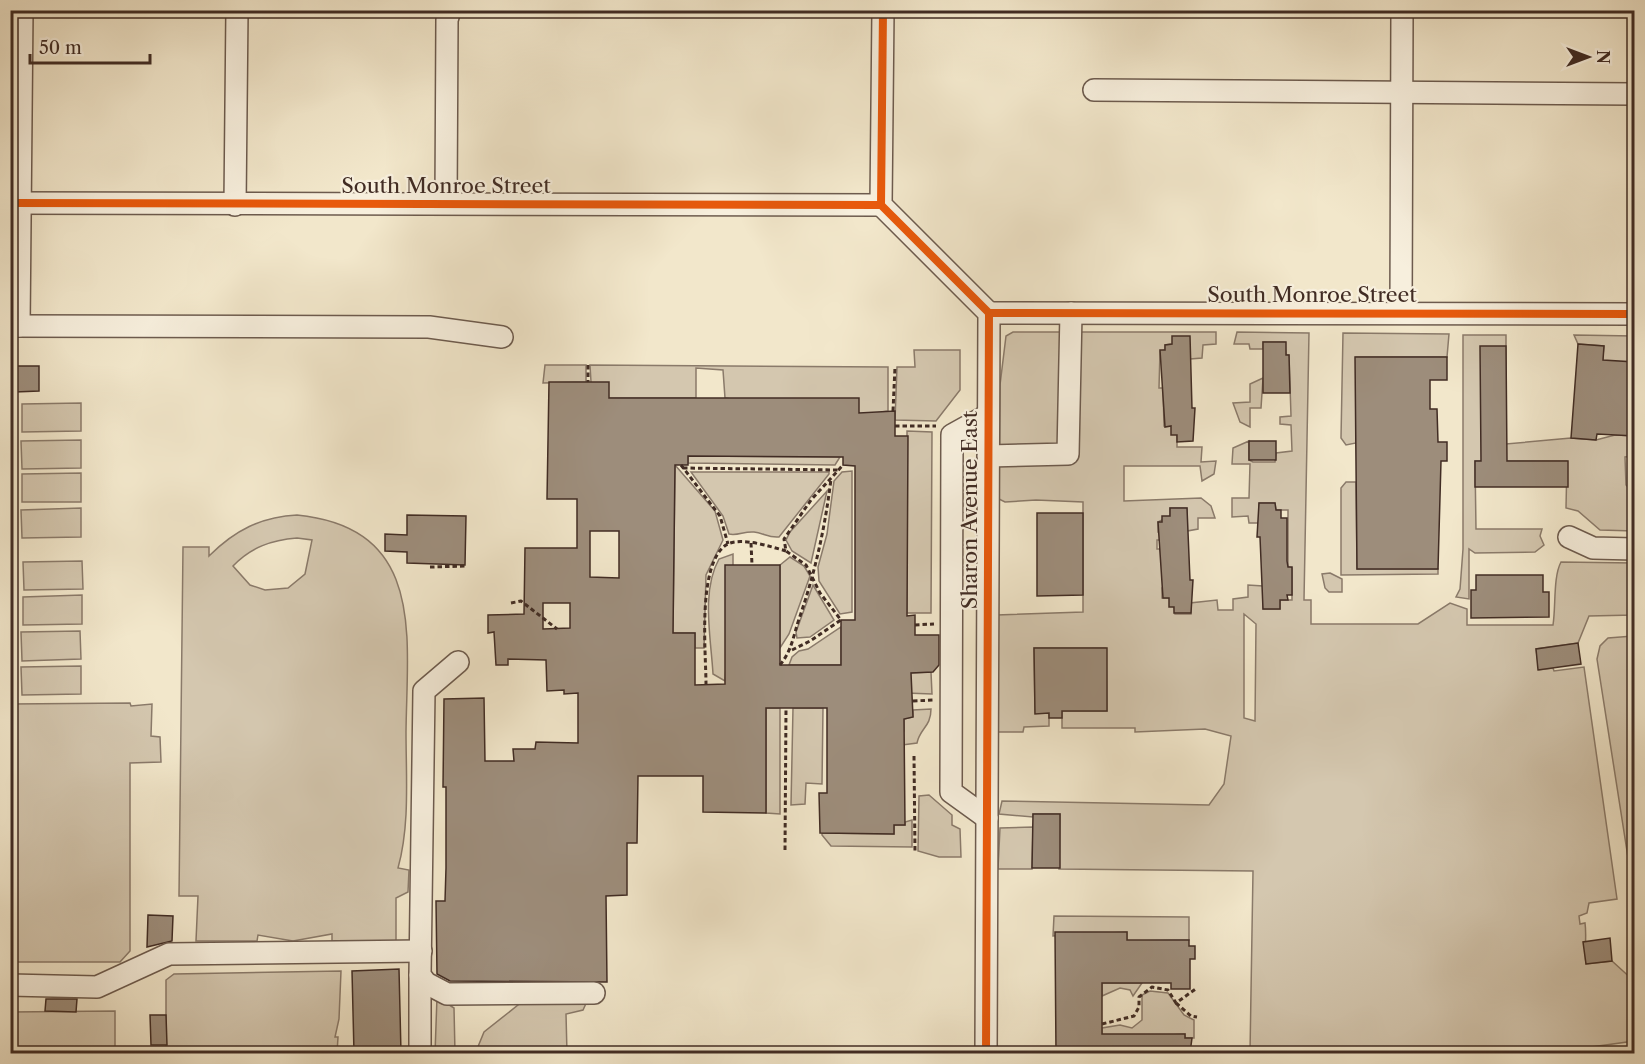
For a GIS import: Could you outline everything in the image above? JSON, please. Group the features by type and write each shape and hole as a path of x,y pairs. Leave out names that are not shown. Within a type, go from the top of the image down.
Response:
{"street":[{"path":"22,10 15,326 429,327 502,337"},
{"path":"235,205 237,10"},
{"path":"446,203 447,20 450,10"},
{"path":"883,10 881,205 989,313"},
{"path":"1401,313 1402,10"},
{"path":"1094,90 1635,94"},
{"name":"South Monroe Street","path":"16,203 881,205"},
{"name":"South Monroe Street","path":"989,313 1635,314"},
{"name":"Sharon Avenue East","path":"986,1053 989,313"},
{"path":"988,456 1068,454 1071,313"},
{"path":"987,818 951,792 951,722 952,435 988,415"},
{"path":"1569,537 1593,548 1635,549"},
{"path":"420,1053 424,691 458,662"},
{"path":"10,985 97,987 169,954 421,951"},
{"path":"420,975 426,983 447,994 594,993"}],"path":[{"path":"588,365 588,382"},
{"path":"893,411 895,367"},
{"path":"896,426 942,426"},
{"path":"786,552 784,539 811,500 843,465"},
{"path":"728,544 720,516 682,467 838,470"},
{"path":"792,650 793,638 814,577 825,527 832,477"},
{"path":"752,543 752,565"},
{"path":"728,544 763,543 786,552 806,565 820,593 841,620 792,650 780,665"},
{"path":"706,685 706,595 712,565 728,544"},
{"path":"430,567 467,566"},
{"path":"511,603 521,601 557,629"},
{"path":"915,625 942,624"},
{"path":"913,701 940,700"},
{"path":"785,850 786,708"},
{"path":"914,756 915,853"},
{"path":"1102,1024 1134,1016 1138,1007 1138,997 1152,987 1168,990 1176,1002 1191,1016 1197,1017"},
{"path":"1176,1002 1197,988"}],"shaded area":[{"path":"1013,332 1216,332 1216,344 1203,345 1202,358 1190,359 1172,344 1165,345 1165,350 1160,351 1159,388 1163,388 1164,426 1171,426 1177,435 1177,447 1202,447 1201,462 1216,461 1214,474 1202,481 1200,466 1124,466 1124,501 1201,498 1211,506 1215,518 1198,518 1198,529 1187,531 1187,508 1170,508 1170,516 1158,522 1158,532 1164,533 1164,540 1157,540 1157,549 1162,549 1167,588 1162,588 1162,598 1169,598 1175,614 1191,614 1190,603 1217,600 1218,610 1233,610 1233,599 1248,597 1248,585 1263,586 1263,609 1280,609 1280,600 1292,600 1292,568 1288,567 1288,510 1276,510 1275,503 1259,503 1259,523 1249,523 1248,516 1232,517 1232,498 1249,498 1250,464 1232,464 1233,448 1249,441 1249,460 1253,462 1275,462 1276,453 1292,451 1291,425 1280,424 1280,417 1291,416 1289,355 1286,355 1285,342 1263,342 1263,349 1250,349 1249,344 1234,344 1237,332 1309,333 1304,600 1311,600 1311,624 1418,624 1450,603 1467,609 1467,625 1553,625 1558,568 1561,562 1634,563 1634,615 1589,616 1578,643 1536,649 1539,670 1553,668 1554,671 1584,667 1617,899 1589,903 1587,913 1579,916 1580,924 1585,923 1586,964 1612,961 1634,981 1634,1041 1541,1054 1250,1053 1253,871 1059,869 1060,814 1033,814 1033,817 999,814 1002,801 1209,805 1224,784 1231,736 1205,729 1135,732 1135,728 1062,728 1062,711 1107,711 1106,648 1034,648 1035,713 1049,713 1049,726 1024,727 1023,732 996,732 997,615 1083,612 1083,502 1036,500 1005,502 999,499 1000,385 1006,336","holes":["1244,614 1256,624 1255,721 1244,718"]},
{"path":"1343,333 1449,334 1447,357 1356,357 1356,443 1346,445 1341,438"},
{"path":"1463,335 1506,335 1506,444 1571,438 1596,440 1615,435 1634,436 1634,456 1625,457 1626,485 1630,489 1630,500 1634,501 1634,531 1600,530 1578,511 1566,508 1567,461 1475,461 1476,529 1542,529 1540,536 1544,545 1535,552 1475,553 1469,549 1469,599 1456,597 1460,589 1463,549"},
{"path":"1574,335 1634,336 1634,362 1602,366 1604,346 1578,344"},
{"path":"914,350 960,350 960,390 936,421 895,420 897,367 915,367"},
{"path":"545,365 586,365 586,382 543,383"},
{"path":"590,365 888,367 888,411 882,412 881,422 725,398 723,370 696,368 696,398 609,398 591,382"},
{"path":"1263,378 1261,408 1250,408 1250,427 1240,422 1233,403 1250,402 1250,384"},
{"path":"81,403 81,431 22,432 22,404"},
{"path":"907,431 932,432 931,613 907,613"},
{"path":"81,440 81,468 22,469 21,441"},
{"path":"688,456 840,457 835,465 688,463"},
{"path":"675,465 715,511 723,540 706,575 704,648 695,648 695,633 673,633"},
{"path":"852,471 852,612 840,614 819,581 818,567 827,534 834,481 842,472"},
{"path":"691,472 829,472 829,474 779,537 775,537 754,532 729,534 723,516"},
{"path":"81,473 81,502 22,502 22,474"},
{"path":"1346,482 1356,482 1357,569 1438,569 1438,574 1341,575 1341,488"},
{"path":"827,491 811,563 792,551 786,540 790,532"},
{"path":"81,508 81,537 22,538 21,510"},
{"path":"297,515 339,524 369,541 388,564 400,592 406,625 408,659 406,801 402,852 398,868 409,870 408,892 396,898 396,942 332,941 332,934 293,941 258,935 257,941 196,941 198,896 179,896 183,547 209,547 209,556 239,532 260,522","holes":["297,538 312,540 305,574 288,588 265,590 250,585 233,566 255,549 271,543"]},
{"path":"733,554 725,681 713,674 708,615 713,572 719,559"},
{"path":"790,557 804,566 810,576 789,634 780,648 780,565"},
{"path":"82,561 83,589 24,590 23,562"},
{"path":"1330,573 1342,579 1342,592 1329,592 1325,588 1322,574"},
{"path":"813,585 834,620 810,637 797,638 796,632"},
{"path":"82,595 82,624 23,625 23,597"},
{"path":"841,627 841,665 789,665 792,657 799,651 808,649"},
{"path":"80,631 81,659 22,661 21,632"},
{"path":"1633,636 1634,896 1597,659 1600,646 1608,638"},
{"path":"81,666 81,694 22,695 21,667"},
{"path":"931,672 932,694 906,693 906,673"},
{"path":"130,703 131,706 152,704 151,736 160,737 161,762 130,763 130,951 120,962 11,962 11,704"},
{"path":"766,708 780,708 780,814 766,813"},
{"path":"793,708 823,708 822,784 806,783 805,804 791,805"},
{"path":"931,709 929,720 917,743 902,745 851,731 904,731 904,719 913,717 913,710"},
{"path":"929,795 952,815 952,825 960,829 961,857 939,857 918,851 919,796"},
{"path":"912,820 912,847 831,846 822,835 822,833 894,834 894,825 905,825 905,822"},
{"path":"1033,827 1032,869 998,869 1000,828"},
{"path":"1054,916 1189,917 1189,940 1127,941 1127,932 1053,936"},
{"path":"341,971 339,1019 335,1037 338,1037 337,1053 166,1053 166,980 174,974"},
{"path":"1102,983 1142,983 1133,996 1130,990 1120,988 1102,996"},
{"path":"1150,991 1168,993 1184,1015 1194,1020 1194,1038 1185,1038 1185,1034 1102,1039 1102,1028 1120,1025 1132,1028 1142,1020 1142,995"},
{"path":"437,997 454,1008 455,1053 435,1054"},
{"path":"588,999 583,1010 566,1014 567,1053 475,1054 484,1032 523,1001"},
{"path":"115,1011 115,1053 11,1053 10,1012"}],"building":[{"path":"1172,336 1190,336 1192,408 1195,408 1193,441 1177,442 1177,435 1171,435 1171,426 1165,427 1160,350 1165,350 1165,345 1172,344"},
{"path":"1263,342 1286,342 1286,355 1289,355 1290,393 1263,393"},
{"path":"1578,344 1604,346 1603,360 1635,362 1635,436 1597,434 1596,440 1571,438"},
{"path":"1480,346 1506,346 1507,461 1568,461 1568,487 1475,487 1475,461 1481,461"},
{"path":"1355,357 1447,357 1447,380 1430,380 1430,409 1437,409 1438,442 1447,442 1447,461 1441,461 1438,569 1357,569"},
{"path":"14,366 39,366 39,391 15,392"},
{"path":"549,382 609,382 609,398 859,398 859,413 895,411 895,436 908,436 907,616 915,615 915,635 939,635 939,665 933,672 911,673 913,717 904,719 905,825 894,825 894,834 820,833 819,793 827,793 827,708 766,708 766,813 703,812 703,776 638,776 637,843 627,843 627,895 606,896 607,982 450,981 437,974 436,901 445,901 446,868 446,787 443,787 444,699 484,698 485,761 514,761 513,749 535,749 536,742 578,743 578,693 564,694 564,690 547,691 546,660 508,659 508,665 496,665 494,632 488,633 488,615 524,614 525,548 577,548 577,499 547,499","holes":["688,456 843,457 843,465 855,466 855,620 841,620 841,665 780,665 780,565 725,565 725,684 695,685 695,633 673,633 675,465 688,465","590,531 619,531 619,578 590,577","543,603 570,603 570,628 543,629"]},
{"path":"1249,441 1276,441 1276,460 1249,460"},
{"path":"1259,503 1275,503 1276,510 1281,510 1281,518 1287,518 1287,561 1288,567 1292,567 1292,595 1287,595 1288,600 1280,600 1280,609 1263,609 1260,537 1257,537"},
{"path":"1170,508 1187,508 1190,580 1193,580 1191,613 1174,613 1174,607 1169,607 1169,598 1163,598 1158,522 1162,522 1162,516 1170,516"},
{"path":"1037,513 1083,513 1083,595 1037,596"},
{"path":"407,515 466,516 465,565 407,563 407,552 385,551 385,534 407,535"},
{"path":"1476,575 1543,575 1543,592 1549,592 1549,617 1471,618 1471,590 1476,590"},
{"path":"1578,643 1581,664 1538,670 1536,649"},
{"path":"1034,648 1107,648 1107,711 1062,711 1062,718 1049,718 1049,713 1035,714"},
{"path":"1033,814 1060,814 1060,868 1032,868"},
{"path":"148,915 173,916 172,941 147,947"},
{"path":"1055,932 1127,932 1127,940 1189,940 1189,946 1195,946 1195,959 1190,959 1190,989 1171,989 1171,983 1102,983 1102,1034 1185,1034 1185,1038 1192,1038 1190,1053 1056,1053"},
{"path":"1610,938 1612,961 1586,964 1583,942"},
{"path":"399,969 401,1053 354,1053 352,971"},
{"path":"46,999 77,999 76,1012 45,1011"},
{"path":"150,1015 166,1015 167,1045 151,1045"}],"cycle path":[{"path":"883,10 881,205 989,313 986,1054"},
{"path":"10,203 881,205"},
{"path":"989,313 1634,314"}]}
